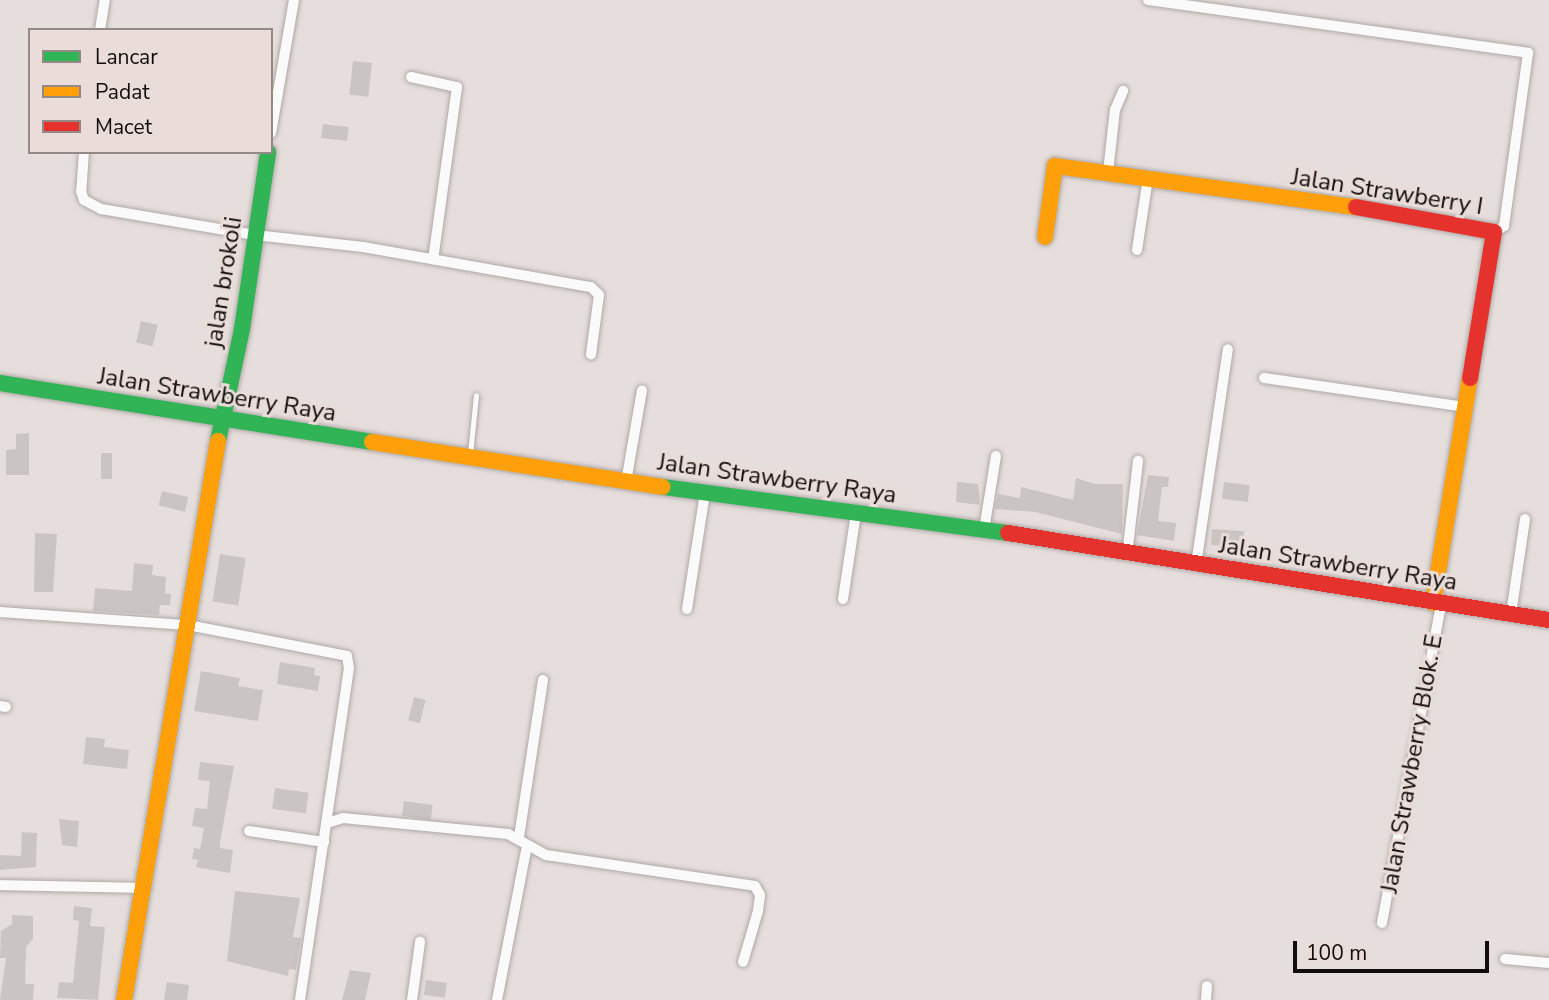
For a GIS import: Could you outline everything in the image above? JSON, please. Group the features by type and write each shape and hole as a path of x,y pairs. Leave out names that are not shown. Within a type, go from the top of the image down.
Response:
{"street":[{"path":"100,28 105,0"},
{"path":"273,121 294,0"},
{"path":"1148,0 1528,53 1504,226 1494,232"},
{"path":"411,77 457,87 433,259"},
{"path":"1108,172 1115,110 1123,91"},
{"path":"84,154 81,191 90,204 118,214 433,259 597,290 592,354"},
{"name":"jalan brokoli","path":"124,1000 222,418 242,329 268,154"},
{"name":"Jalan Strawberry I","path":"1045,237 1052,169 1108,172 1494,232 1465,407 1437,604"},
{"path":"1138,250 1148,178"},
{"path":"1196,565 1228,349"},
{"path":"1264,378 1465,407"},
{"name":"Jalan Strawberry Raya","path":"0,383 626,482 984,530 1127,555 1549,620"},
{"path":"626,482 642,390"},
{"path":"984,530 996,456"},
{"path":"1127,555 1138,461"},
{"path":"687,609 705,493"},
{"path":"843,599 856,513"},
{"path":"1511,614 1525,519"},
{"name":"Jalan Strawberry Blok. E","path":"1382,923 1437,604"},
{"path":"0,612 188,625 347,656 349,668 300,1000"},
{"path":"519,837 543,680"},
{"path":"327,823 343,818 519,837 527,846 545,855 755,886 760,895 758,911 743,962"},
{"path":"249,831 324,842"},
{"path":"497,1000 527,846"},
{"path":"0,885 141,888"},
{"path":"412,1000 419,942"},
{"path":"1506,960 1549,963"},
{"path":"1206,1000 1208,986"}],"lane":[{"path":"469,457 476,396"}],"building":[{"path":"353,61 372,63 368,97 349,95"},
{"path":"323,124 349,127 347,141 321,138"},
{"path":"141,321 158,325 153,346 136,342"},
{"path":"29,433 29,475 6,475 6,450 16,449 16,434"},
{"path":"101,453 112,453 112,479 101,479"},
{"path":"1148,475 1169,477 1168,487 1162,487 1158,521 1176,523 1174,541 1137,535"},
{"path":"1076,478 1095,484 1123,484 1122,534 1035,512 995,509 998,494 1020,498 1021,487 1073,500"},
{"path":"957,482 978,484 980,505 956,502"},
{"path":"1224,482 1250,485 1248,502 1222,499"},
{"path":"162,491 188,497 185,512 159,506"},
{"path":"1212,529 1244,531 1243,547 1211,545"},
{"path":"35,533 57,534 53,592 34,592"},
{"path":"220,554 246,558 238,605 212,601"},
{"path":"134,563 153,565 152,575 166,577 165,593 171,594 170,605 160,605 159,615 93,611 95,588 132,591"},
{"path":"280,662 315,668 314,675 320,676 318,691 277,684"},
{"path":"201,671 240,678 238,686 263,690 258,721 194,711"},
{"path":"414,697 426,700 420,723 408,720"},
{"path":"86,737 105,739 104,747 129,750 127,769 83,764"},
{"path":"200,762 234,766 220,842 220,848 233,850 230,873 196,867 198,860 192,859 194,848 200,849 204,828 192,826 195,808 207,809 210,781 198,780"},
{"path":"275,788 309,793 306,814 272,809"},
{"path":"404,801 433,805 431,820 402,816"},
{"path":"59,819 79,821 77,847 62,845"},
{"path":"22,832 37,833 36,867 0,870 0,855 21,856"},
{"path":"235,891 300,898 293,937 301,938 296,970 289,969 288,976 227,961"},
{"path":"74,906 92,908 90,926 105,927 98,1000 57,998 59,982 73,983 79,921 73,920"},
{"path":"12,915 33,916 33,939 26,947 25,984 34,984 33,1000 0,1000 6,958 0,958 1,931 12,924"},
{"path":"350,970 371,973 365,1000 342,1000"},
{"path":"426,980 447,983 445,998 424,995"},
{"path":"167,982 189,985 187,1000 164,1000"}],"traffic: fast":[{"path":"218,441 242,329 268,154"},
{"path":"0,383 372,442"},
{"path":"663,487 1008,533"}],"traffic: slow":[{"path":"1045,237 1055,166 1356,207"},
{"path":"1433,603 1470,378"},
{"path":"124,1000 218,441"},
{"path":"372,442 663,487"}],"traffic: jam":[{"path":"1356,207 1494,232 1470,378"},
{"path":"1008,533 1549,620"}]}
